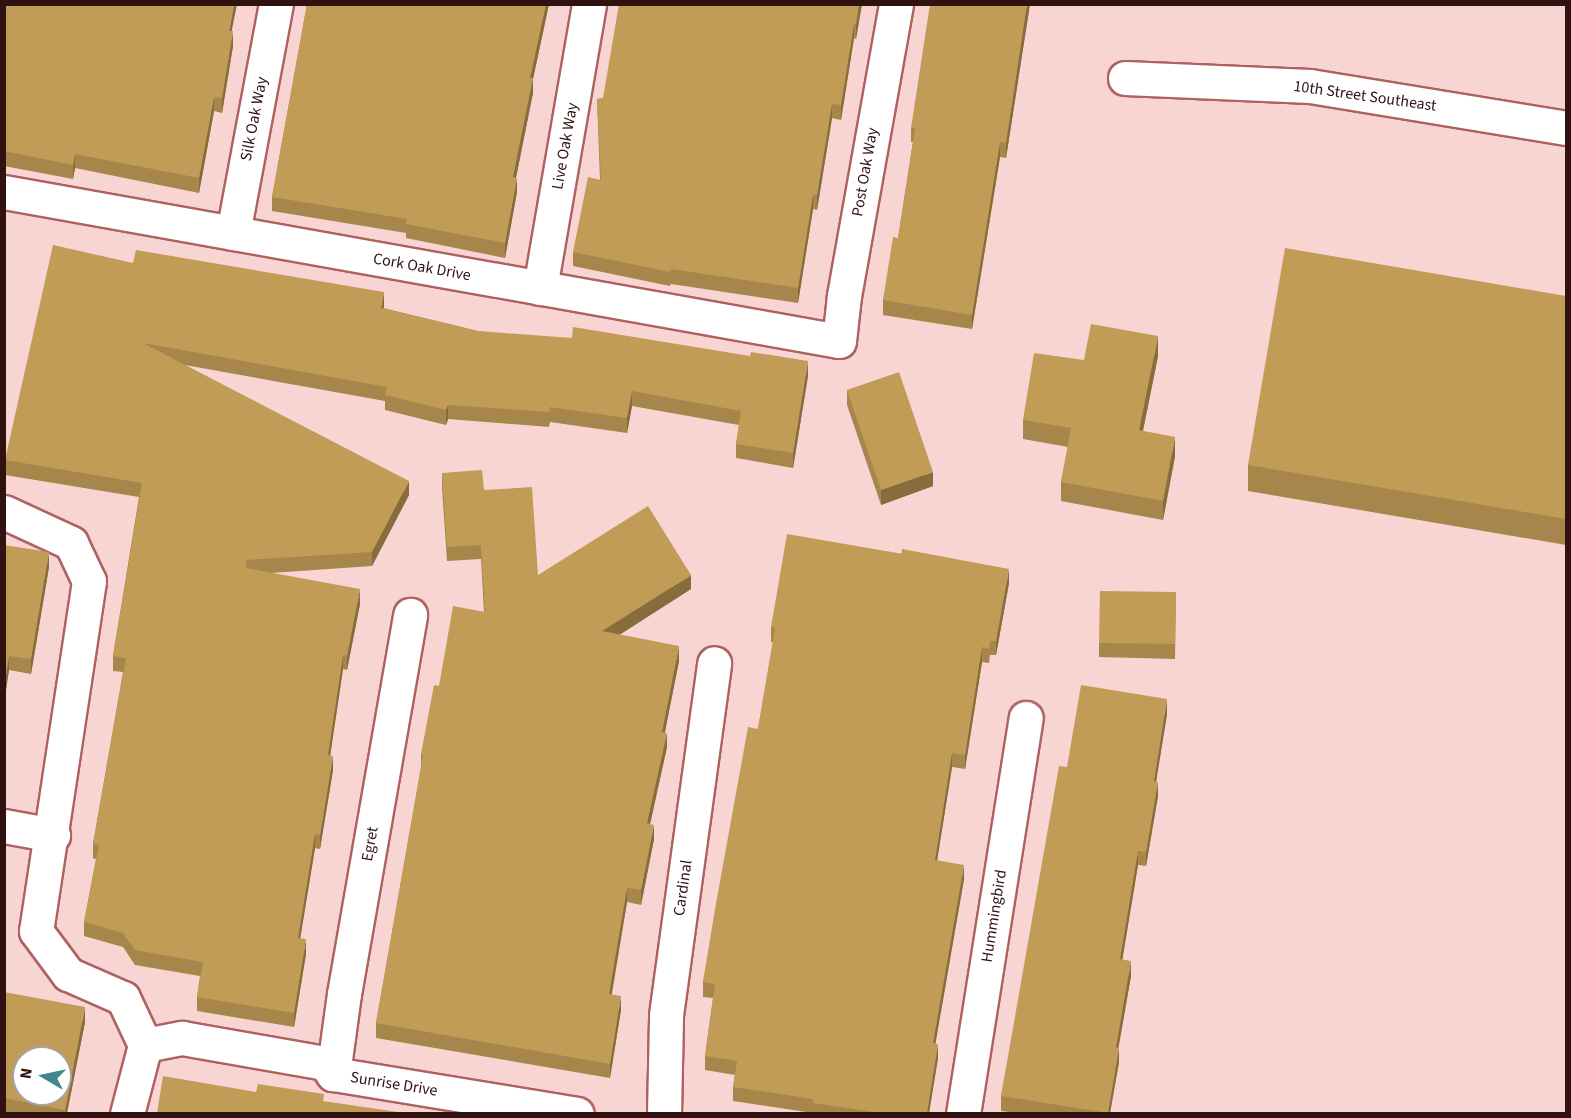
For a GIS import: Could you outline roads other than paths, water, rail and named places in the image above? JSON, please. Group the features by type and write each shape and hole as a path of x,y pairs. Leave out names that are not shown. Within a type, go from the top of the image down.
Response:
{"street":[{"name":"Silk Oak Way","path":"233,233 276,4"},
{"name":"Live Oak Way","path":"540,288 589,4"},
{"name":"Post Oak Way","path":"839,341 846,285 896,4"},
{"name":"10th Street Southeast","path":"1125,78 1310,86 1566,128"},
{"name":"Cork Oak Drive","path":"4,192 839,341"},
{"path":"4,512 71,543 89,581 36,931 68,974 123,998 145,1045 127,1113"},
{"name":"Egret","path":"333,1074 344,994 410,615"},
{"name":"Cardinal","path":"664,1113 666,1015 714,663"},
{"name":"Hummingbird","path":"963,1113 1026,718"},
{"path":"4,826 52,834"},
{"name":"Sunrise Drive","path":"145,1045 182,1038 325,1063 333,1074 577,1113"}]}
